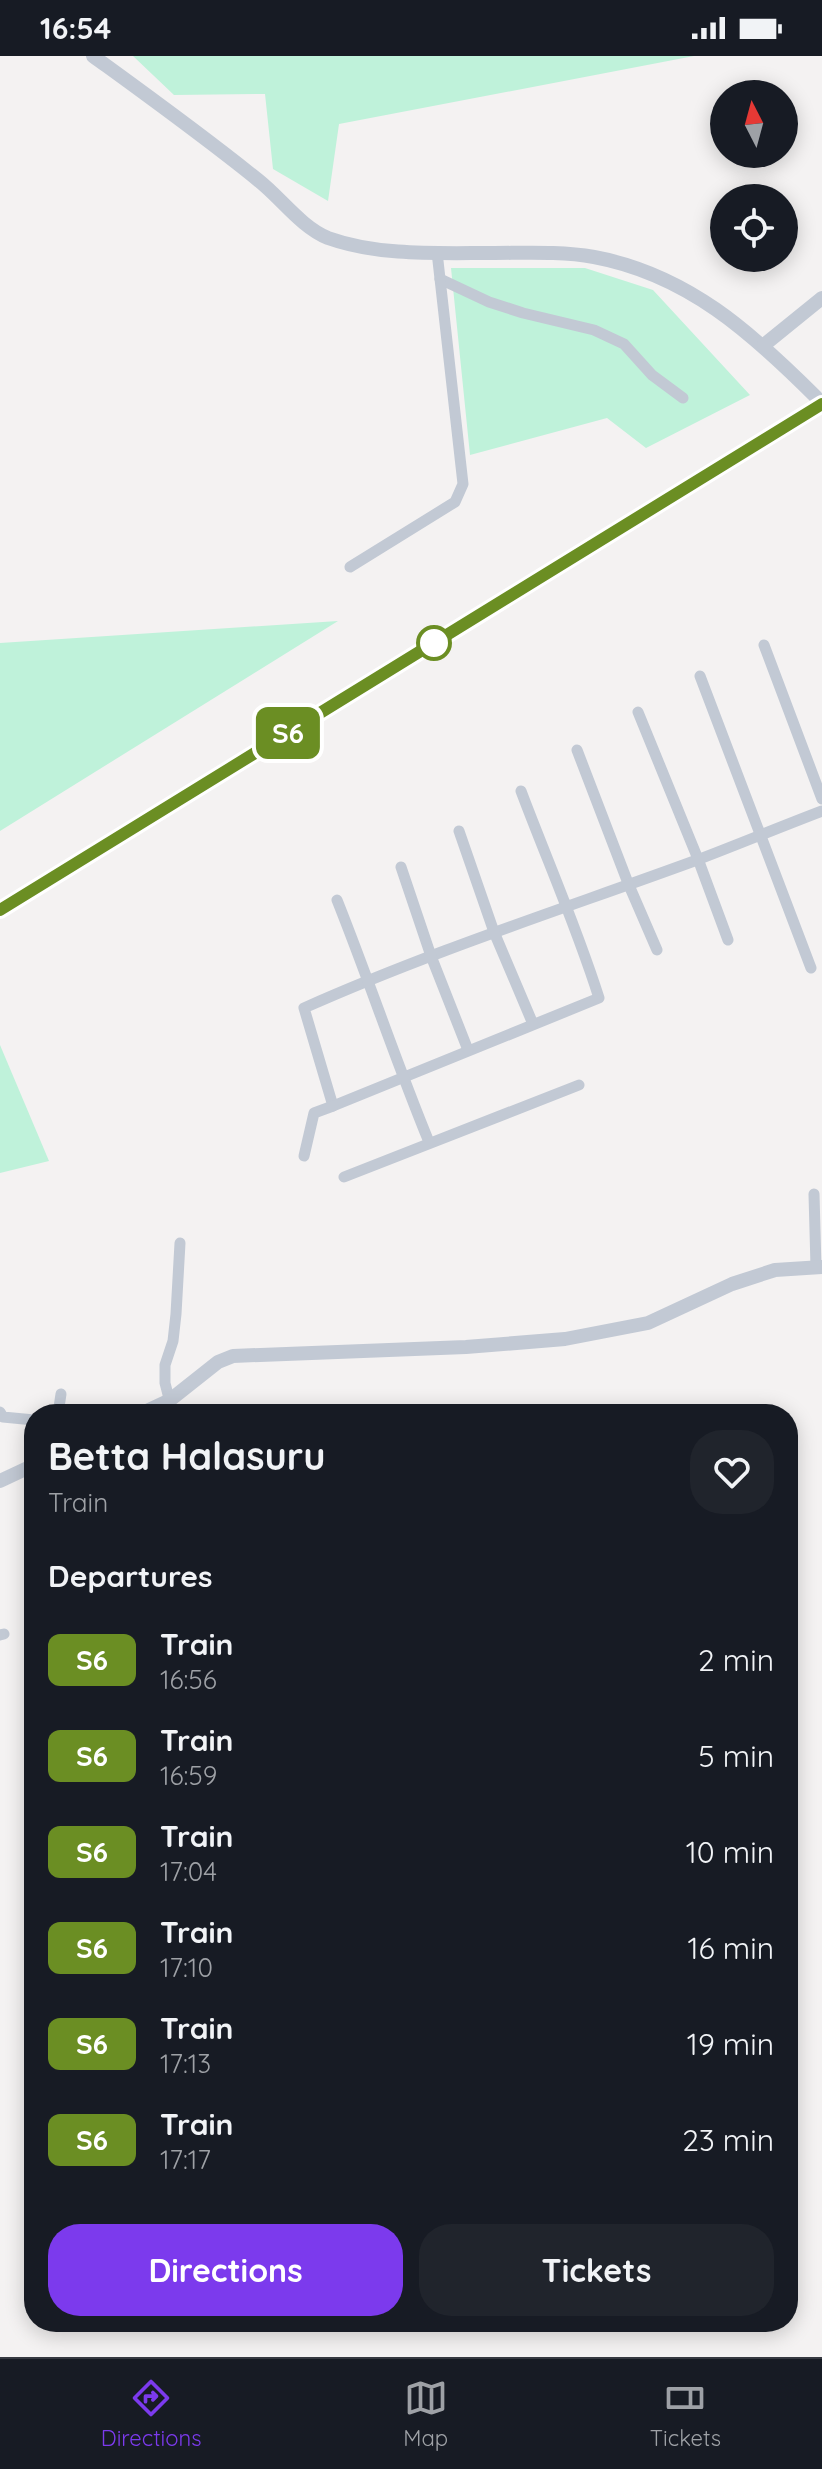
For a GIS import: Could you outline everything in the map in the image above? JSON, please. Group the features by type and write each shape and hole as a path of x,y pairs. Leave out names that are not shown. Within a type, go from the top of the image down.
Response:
{"street":[{"path":"93,56 260,181 312,229 324,236 348,244 403,251 547,253 593,257 627,265 672,281 705,301 764,345 816,397"},
{"path":"350,567 455,502 463,484 437,252"},
{"path":"440,279 489,302 594,330 624,344 652,375 683,398"},
{"path":"764,345 822,298"},
{"path":"764,645 822,799"},
{"path":"700,676 811,968"},
{"path":"638,712 728,940"},
{"path":"577,750 657,950"},
{"path":"304,1156 314,1113 599,998 521,791"},
{"path":"333,1106 304,1008 369,979 822,811"},
{"path":"459,831 494,932 533,1024"},
{"path":"401,867 431,956 468,1050"},
{"path":"337,900 429,1142"},
{"path":"344,1177 579,1085"},
{"path":"175,1404 218,1362 233,1356 466,1347 565,1339 648,1323 732,1284 775,1270 819,1267 814,1194"},
{"path":"171,1404 165,1383 165,1365 174,1327 180,1243"},
{"path":"60,1404 61,1394"},
{"path":"0,1412 3,1417 24,1419"},
{"path":"0,1481 24,1470"}],"green space":[{"path":"133,56 694,56 339,124 328,201 273,169 265,94 174,95"},
{"path":"451,268 585,268 653,290 750,395 646,448 607,418 470,455"},
{"path":"338,621 0,831 0,643"},
{"path":"0,1045 49,1161 0,1173"}],"railway":[{"path":"0,910 822,404"}],"train":[{"name":"S6","path":"0,910 822,404"}]}
